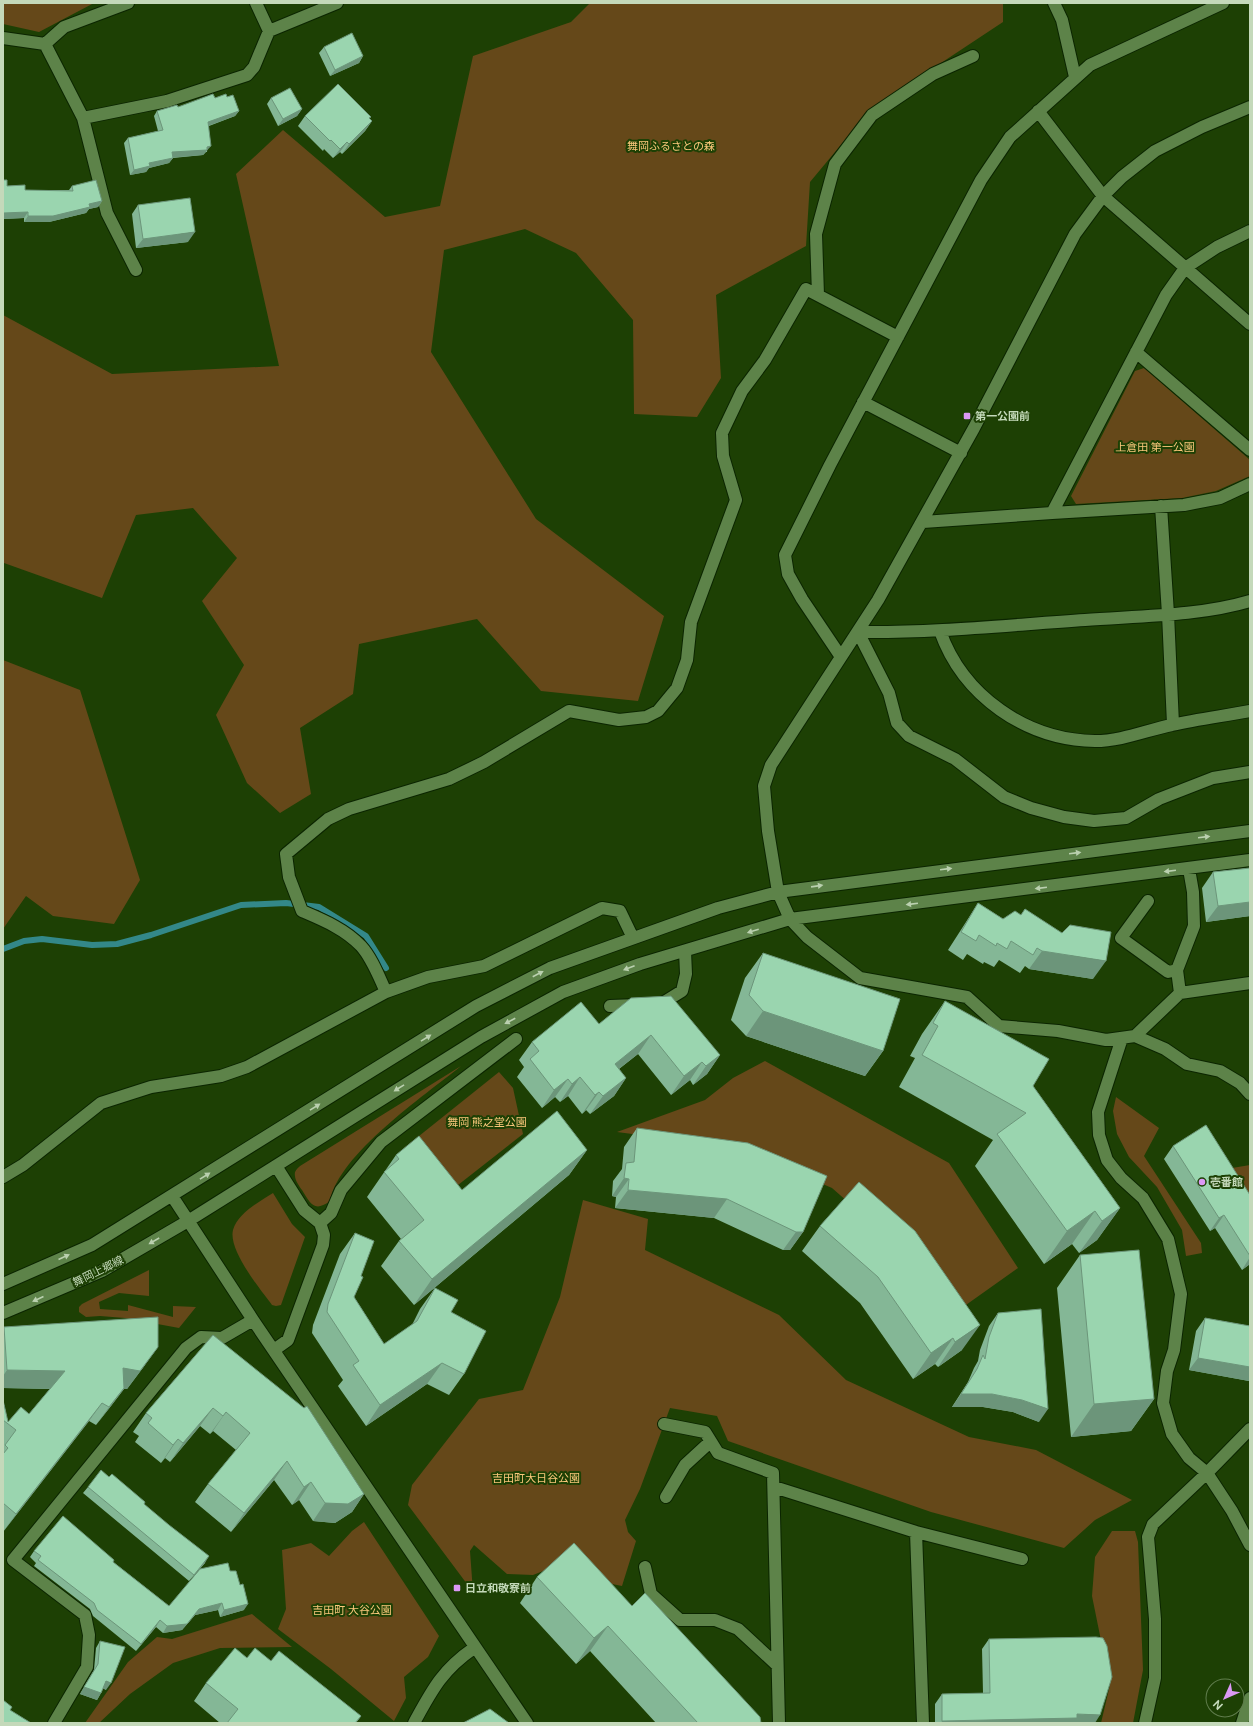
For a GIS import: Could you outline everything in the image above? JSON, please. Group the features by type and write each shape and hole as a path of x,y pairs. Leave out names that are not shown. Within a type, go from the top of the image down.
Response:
{"street":[{"path":"3,38 45,44 64,27 128,3"},
{"path":"256,3 269,30"},
{"path":"83,118 167,101 247,74 254,67 269,30 337,3"},
{"path":"1054,3 1062,20 1076,77"},
{"path":"841,657 795,587 788,574 784,555 863,402 981,180 1010,137 1090,65 1223,3"},
{"path":"45,44 83,118 107,213 136,270"},
{"path":"818,295 816,234 835,164 872,115 933,74 973,56"},
{"path":"1250,107 1202,127 1155,150 1122,176 1102,196 1076,234 961,453 922,522 858,632 771,765 764,786 768,831 778,892 790,919 807,937 860,978 967,997 999,1026 1058,1030 1106,1040 1135,1036 1165,1049 1187,1064 1220,1071 1240,1083 1250,1094"},
{"path":"1038,111 1102,196 1250,324"},
{"path":"1052,513 1166,294 1185,268 1217,247 1250,232"},
{"path":"386,992 360,946 332,923 302,911 289,877 286,854 328,819 349,809 449,779 484,762 569,711 619,720 646,717 658,711 678,688 687,660 691,622 736,500 723,456 722,433 742,391 765,360 806,289 898,336"},
{"path":"1136,352 1250,450"},
{"path":"863,402 961,453"},
{"path":"922,522 1184,505 1220,498 1250,484"},
{"path":"1161,506 1173,724"},
{"path":"858,632 940,631 1168,614 1236,605 1250,601"},
{"path":"940,631 947,649 962,674 991,703 1028,728 1062,737 1095,741 1124,737 1173,724 1250,711"},
{"path":"858,632 889,693 897,723 909,736 955,759 1004,797 1031,808 1064,817 1094,821 1126,818 1159,799 1213,778 1250,772"},
{"path":"3,1284 92,1245 476,1006 550,968 718,908 778,892 1250,831"},
{"name":"舞岡上郷線","path":"3,1313 102,1271 188,1222 481,1036 563,992 640,964 790,919 1250,860"},
{"path":"1180,993 1177,970 1194,926 1193,892 1189,869"},
{"path":"1148,901 1121,938 1168,972 1177,970"},
{"path":"3,1177 22,1165 101,1103 151,1087 221,1076 247,1067 386,992 428,977 484,966 602,908 620,911 633,938"},
{"path":"610,1006 661,1004 682,991 686,974 685,951"},
{"path":"1135,1036 1180,993 1250,983"},
{"path":"1122,1038 1098,1112 1099,1135 1107,1160 1121,1178 1143,1198 1168,1239 1181,1294 1174,1350 1168,1371 1163,1403 1172,1434 1189,1458 1207,1473 1232,1511 1250,1545"},
{"path":"320,1223 331,1213 341,1190 381,1142 516,1039"},
{"path":"274,1350 288,1340 320,1252 324,1235 320,1223 304,1210 276,1166"},
{"path":"172,1196 253,1320 474,1648 527,1723"},
{"path":"54,1723 87,1667 89,1635 85,1615 14,1560 186,1348 201,1337 222,1338 253,1320"},
{"path":"664,1424 705,1432 710,1442 718,1452 773,1473 779,1723"},
{"path":"1145,1723 1155,1678 1155,1619 1148,1537 1153,1524 1207,1473 1250,1429"},
{"path":"666,1497 685,1465 710,1442"},
{"path":"774,1487 916,1532 1022,1559"},
{"path":"916,1532 923,1723"},
{"path":"646,1567 650,1594 680,1620 715,1620 738,1628 777,1665"},
{"path":"414,1723 437,1682 457,1660 474,1648"},
{"path":"1242,1723 1250,1698"}],"green space":[{"path":"3,3 94,3 39,32 3,24"},
{"name":"舞岡ふるさとの森","path":"590,3 1003,3 1003,22 870,110 810,182 806,246 716,295 721,378 697,417 634,414 633,320 576,253 525,229 444,250 431,352 536,519 664,616 638,701 541,691 477,619 359,644 353,694 300,728 311,794 280,813 247,783 216,715 244,665 202,601 237,558 193,508 136,515 102,598 4,563 3,575 3,315 112,374 279,366 236,174 283,130 385,217 440,206 473,56 571,22"},
{"name":"上倉田 第一公園","path":"1144,368 1250,460 1250,476 1216,491 1182,498 1076,504 1071,496 1135,371"},
{"path":"3,660 80,690 140,880 114,924 53,916 26,896 3,929"},
{"path":"765,1061 949,1163 1018,1268 949,1317 904,1251 832,1188 739,1148 617,1132 705,1100 733,1078"},
{"path":"461,1066 385,1127 366,1146 349,1164 337,1183 330,1201 325,1205 320,1206 313,1205 310,1202 295,1178 295,1171 300,1166"},
{"name":"舞岡 熊之堂公園","path":"499,1072 513,1088 523,1134 444,1196 404,1148"},
{"path":"1116,1097 1159,1128 1144,1156 1201,1243 1202,1253 1186,1256 1182,1230 1157,1187 1129,1157 1117,1134 1113,1111"},
{"path":"1250,1165 1250,1200 1232,1168"},
{"path":"273,1193 292,1224 305,1237 281,1305 276,1306 272,1305 246,1269 235,1248 233,1238 233,1230 239,1218 250,1208"},
{"name":"吉田町大日谷公園","path":"583,1200 648,1219 645,1250 779,1315 846,1380 969,1437 1036,1450 1132,1500 1095,1520 1064,1548 931,1512 728,1441 717,1416 670,1408 640,1489 625,1520 628,1532 636,1541 622,1586 597,1581 584,1555 533,1575 507,1574 474,1545 470,1551 473,1592 408,1505 412,1485 479,1399 523,1390 560,1297"},
{"path":"149,1270 149,1296 119,1293 99,1302 100,1309 128,1311 128,1305 173,1317 173,1306 196,1307 179,1328 125,1318 100,1316 86,1317 79,1312 79,1307 82,1304"},
{"name":"吉田町 大谷公園","path":"364,1522 439,1636 428,1657 404,1677 406,1698 394,1721 331,1669 278,1629 286,1609 282,1550 311,1543 329,1556 352,1531"},
{"path":"1112,1531 1135,1531 1138,1542 1143,1670 1133,1723 1101,1723 1110,1685 1092,1596 1095,1557"},
{"path":"252,1614 292,1647 220,1648 173,1663 130,1694 99,1723 85,1723 128,1662 157,1637 172,1639"}],"building":[{"path":"352,33 363,56 335,70 324,47"},
{"path":"338,84 371,117 369,118 372,121 349,144 347,142 340,149 305,116"},
{"path":"290,88 302,109 283,119 271,98"},
{"path":"213,94 215,98 226,94 227,97 233,95 239,111 208,122 211,146 207,147 207,150 172,152 173,158 149,163 150,166 134,170 128,138 163,130 157,111 177,105 178,107"},
{"path":"3,180 7,180 7,186 25,185 25,190 73,191 72,186 96,180 102,201 89,204 90,207 53,216 28,216 28,212 3,213"},
{"path":"190,198 195,232 143,239 138,205"},
{"path":"1250,868 1250,902 1218,906 1213,872"},
{"path":"978,903 1003,919 1015,911 1021,915 1025,909 1062,933 1070,925 1111,932 1106,961 1042,951 1037,948 1033,955 1011,941 1007,949 997,943 996,946 979,935 976,941 961,932"},
{"path":"763,953 900,999 883,1051 763,1011 749,995"},
{"path":"671,996 720,1055 706,1066 702,1062 684,1076 651,1035 615,1064 626,1078 603,1096 599,1092 595,1095 580,1077 572,1084 568,1079 554,1090 530,1059 539,1051 532,1042 581,1002 599,1024 631,998"},
{"path":"945,1001 1049,1059 1033,1086 1120,1208 1102,1221 1095,1211 1067,1231 997,1134 1026,1113 922,1055 938,1026 933,1023"},
{"path":"557,1111 587,1150 432,1279 399,1241 424,1220 384,1172 399,1159 396,1155 419,1136 462,1190"},
{"path":"1206,1125 1250,1195 1250,1256 1224,1215 1219,1218 1173,1146"},
{"path":"637,1128 748,1143 827,1176 803,1232 796,1232 727,1199 628,1190 629,1179 624,1178 626,1163 634,1162"},
{"path":"859,1182 915,1231 980,1325 955,1342 953,1338 931,1353 878,1277 820,1226"},
{"path":"355,1233 374,1241 361,1276 363,1277 354,1297 384,1344 417,1321 435,1288 458,1300 451,1312 486,1331 464,1374 442,1363 380,1405 353,1365 359,1361 327,1312 328,1304"},
{"path":"1139,1250 1154,1399 1094,1404 1080,1255"},
{"path":"1041,1309 1048,1409 1022,1400 992,1394 961,1394 977,1369 983,1355 985,1359 989,1337 998,1313"},
{"path":"158,1317 158,1347 140,1371 123,1368 124,1388 109,1407 102,1403 16,1514 3,1503 3,1454 8,1448 5,1445 16,1430 3,1420 3,1400 8,1422 21,1407 29,1414 65,1371 7,1370 4,1327"},
{"path":"1205,1318 1250,1326 1250,1367 1198,1358"},
{"path":"213,1335 304,1408 307,1406 364,1494 348,1504 325,1503 311,1482 304,1487 287,1461 244,1513 208,1484 250,1433 226,1412 223,1416 213,1408 183,1443 178,1439 173,1445 148,1423 152,1418 146,1413"},
{"path":"101,1470 109,1477 112,1474 145,1502 144,1504 209,1556 194,1575 88,1487"},
{"path":"63,1516 114,1560 113,1562 169,1606 200,1569 228,1563 230,1571 236,1571 240,1585 243,1584 248,1604 224,1610 222,1603 199,1609 187,1624 167,1626 160,1620 141,1644 97,1610 94,1603 38,1560 41,1556 34,1551"},
{"path":"574,1543 632,1606 645,1593 760,1717 761,1723 698,1723 608,1626 594,1638 537,1577"},
{"path":"1103,1638 1107,1646 1112,1677 1100,1715 1077,1714 1077,1718 942,1721 942,1694 990,1693 989,1639"},
{"path":"100,1641 125,1647 111,1683 106,1681 101,1693 84,1687 98,1664"},
{"path":"235,1648 247,1658 255,1648 271,1661 279,1651 361,1716 355,1723 227,1723 238,1709 206,1683"},
{"path":"3,1700 12,1707 10,1710 31,1723 3,1723"},
{"path":"490,1709 509,1723 463,1723"}],"waterway":[{"path":"3,949 24,941 42,939 92,945 117,944 151,935 241,905 286,903 319,907 366,936 386,968"}],"place":[{"name":"第一公園前","path":"967,416"},
{"name":"壱番館","path":"1202,1182"},
{"name":"日立和敬寮前","path":"457,1588"}]}
